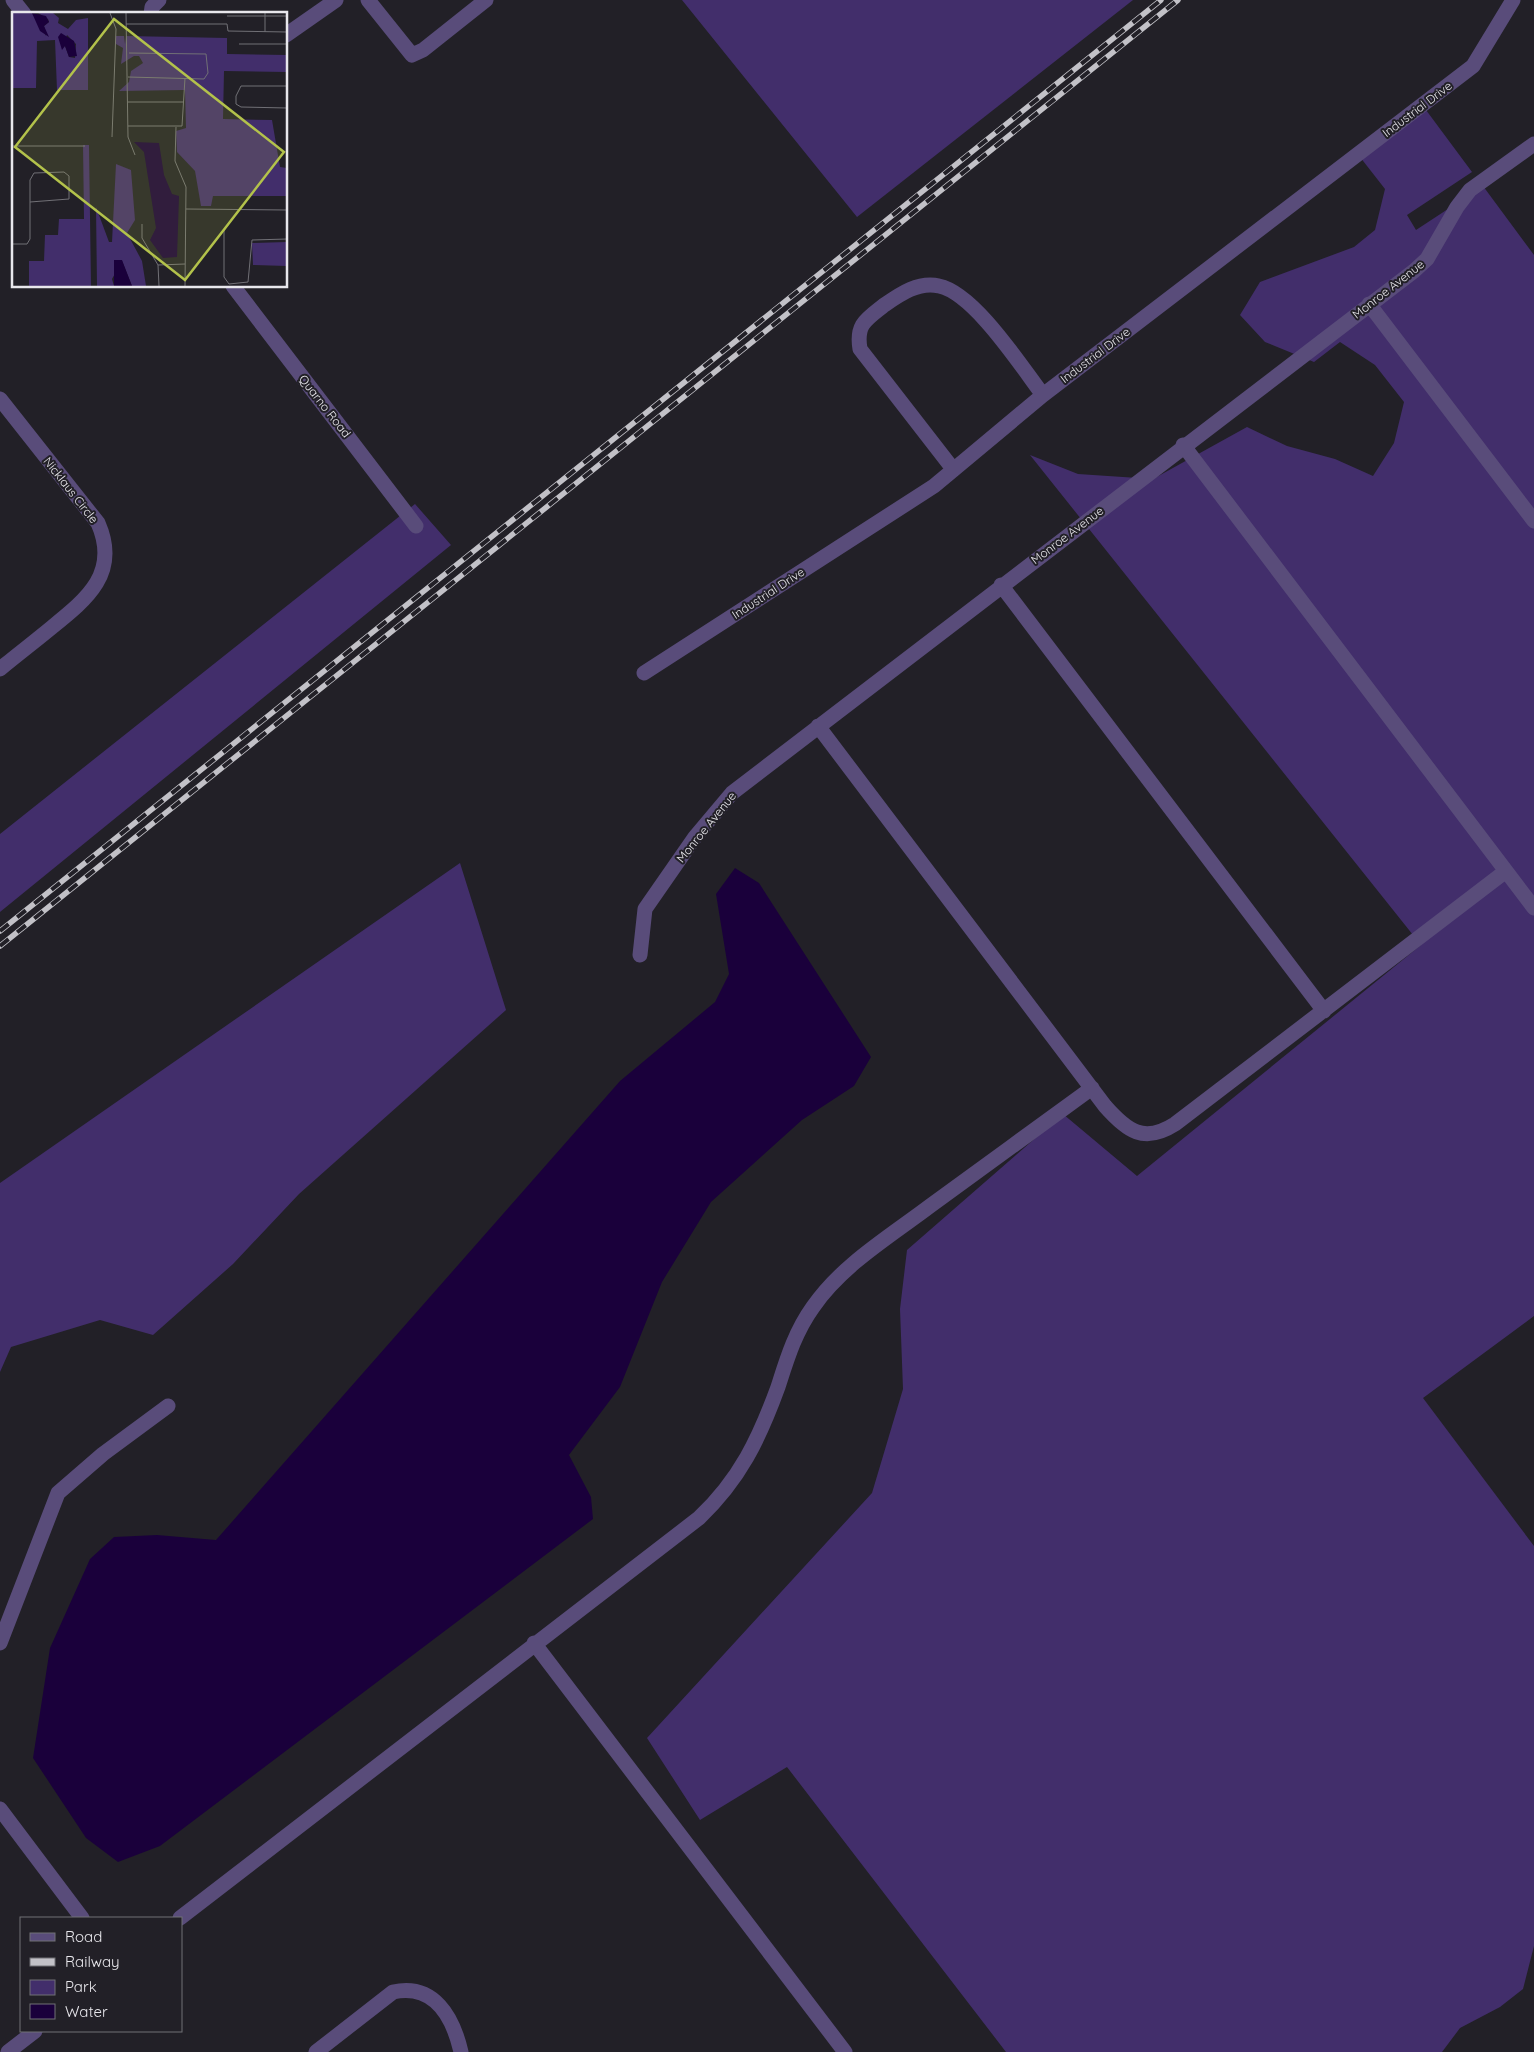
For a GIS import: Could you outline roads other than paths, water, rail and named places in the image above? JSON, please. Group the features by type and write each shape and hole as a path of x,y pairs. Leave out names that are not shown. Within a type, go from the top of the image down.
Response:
{"street":[{"path":"13,0 22,12"},
{"path":"151,12 152,7 159,0"},
{"path":"288,34 336,0"},
{"path":"368,0 412,56 423,50 486,0"},
{"name":"Industrial Drive","path":"644,673 934,486 1043,395 1473,66 1513,0"},
{"name":"Monroe Avenue","path":"640,955 645,909 695,837 732,793 1427,259 1457,207 1470,190 1534,144"},
{"path":"954,469 860,349 858,336 863,322 901,294 918,287 937,285 954,291 982,318 1043,395"},
{"name":"Quarno Road","path":"235,288 416,526"},
{"path":"1369,304 1534,522"},
{"name":"Nicklaus Circle","path":"0,399 98,523 106,550 100,579 86,599 0,669"},
{"path":"1184,445 1534,908"},
{"path":"1001,585 1324,1010"},
{"path":"818,726 1105,1106 1125,1126 1137,1133 1149,1135 1162,1132 1506,871"},
{"path":"181,1917 534,1643 699,1518 720,1498 753,1449 788,1355 801,1326 830,1286 854,1263 889,1236 1092,1088"},
{"path":"0,1643 58,1493 103,1454 168,1406"},
{"path":"534,1643 844,2052"},
{"path":"0,1809 81,1917"},
{"path":"316,2052 393,1992 404,1990 416,1990 438,2004 447,2015 457,2034 461,2052"},
{"path":"8,2052 34,2032"}],"water":[{"path":"735,868 759,883 871,1057 854,1086 802,1120 711,1202 662,1282 620,1387 569,1455 591,1497 593,1519 160,1846 118,1862 86,1838 33,1758 50,1648 90,1559 114,1537 157,1535 216,1540 620,1081 715,1002 729,974 716,894"}],"railway":[{"path":"0,931 1161,0"},
{"path":"0,946 1178,0"}]}
